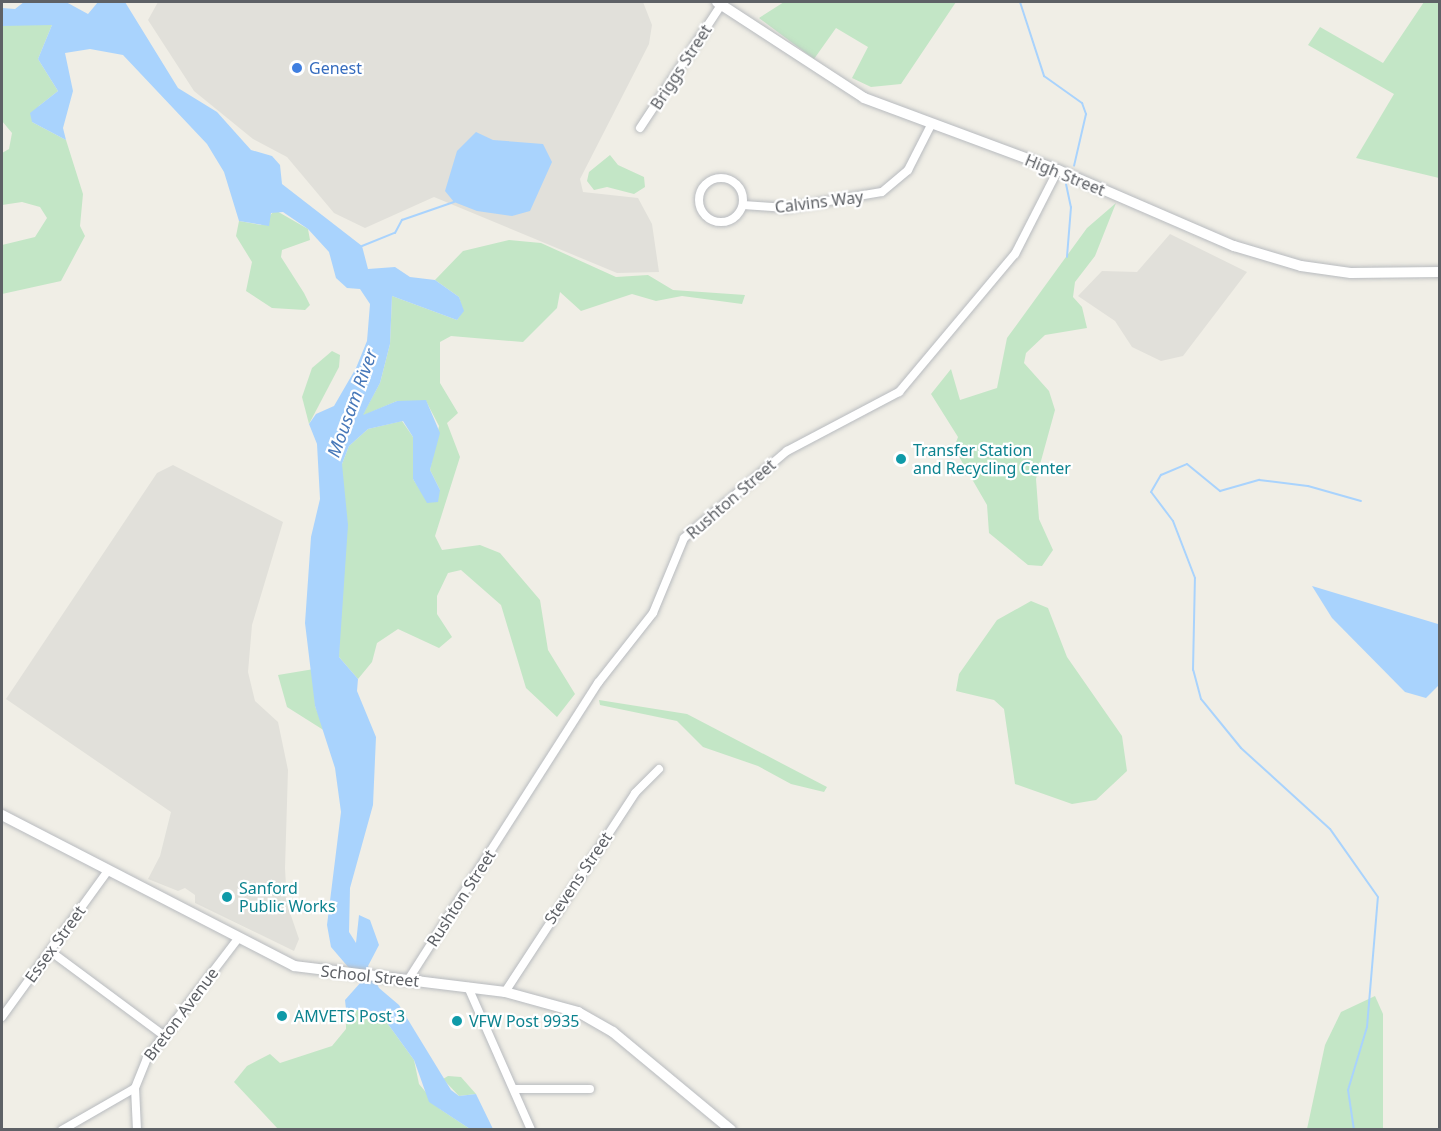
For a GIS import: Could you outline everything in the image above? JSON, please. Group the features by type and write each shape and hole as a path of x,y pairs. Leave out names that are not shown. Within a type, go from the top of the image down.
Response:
{"street":[{"name":"High Street","path":"719,3 849,90 932,125 1058,170 1267,258 1351,273 1440,272"},
{"name":"Briggs Street","path":"640,128 719,3"},
{"name":"Calvins Way","path":"743,205 787,208 882,192 908,170 932,125"},
{"name":"Rushton Street","path":"408,980 598,683 653,612 684,538 787,451 899,392 1011,261 1058,170"},
{"path":"724,179 739,188 743,205 730,220 715,221 704,213 700,195 711,181 724,179"},
{"name":"Stevens Street","path":"505,992 635,793 659,769"},
{"name":"School Street","path":"2,817 237,940 294,966 355,976 505,992 561,1005 595,1021 731,1130"},
{"name":"Essex Street","path":"2,1017 107,872"},
{"name":"Breton Avenue","path":"135,1088 163,1035 237,940"},
{"path":"50,951 163,1035"},
{"path":"468,987 531,1130"},
{"path":"62,1130 135,1088 137,1130"},
{"path":"514,1089 590,1089"}],"shaded area":[{"path":"158,2 643,2 652,25 649,44 580,179 583,192 638,198 652,224 659,272 617,273 434,197 365,228 334,213 287,157 253,139 194,91 148,20"},
{"path":"1170,234 1247,272 1183,356 1161,361 1132,347 1115,321 1078,296 1102,271 1137,272"},
{"name":"Sanford Public Works","path":"173,465 283,522 252,625 248,672 255,701 278,722 288,770 285,868 287,904 299,939 294,951 195,903 195,895 185,888 178,891 148,879 160,856 171,812 6,699 157,473"}],"green space":[{"path":"784,2 956,2 901,84 871,87 852,78 868,47 836,28 814,59 759,18"},
{"path":"1424,2 1439,2 1439,178 1356,158 1394,94 1308,45 1320,27 1383,63"},
{"path":"43,21 52,25 38,59 58,91 39,106 32,122 66,140 83,194 80,226 85,236 61,281 2,294 2,245 35,237 47,218 40,207 22,202 2,205 2,153 9,149 12,133 2,121 2,26"},
{"path":"610,155 618,165 644,177 645,187 634,194 607,187 594,190 587,181 589,172"},
{"path":"1116,203 1095,256 1075,282 1073,297 1082,307 1087,328 1045,335 1026,353 1024,363 1049,391 1055,410 1036,479 1039,519 1053,550 1042,566 1028,565 989,533 987,505 954,448 958,437 931,394 951,369 960,400 997,388 1007,338 1087,228"},
{"path":"275,210 308,229 310,240 282,250 281,257 310,305 305,310 272,308 246,291 252,262 236,236 239,221 261,225"},
{"path":"509,240 541,243 616,277 648,275 673,290 745,295 742,304 682,296 656,301 632,294 581,311 560,292 557,308 523,342 451,336 440,342 440,383 458,413 447,423 460,457 435,536 442,550 480,545 500,553 540,600 548,650 575,694 557,717 526,688 501,605 461,570 448,573 437,596 437,614 452,637 439,648 398,629 377,643 372,662 358,679 339,657 342,464 349,446 368,429 402,421 413,437 413,479 420,490 440,490 430,470 439,426 426,401 397,401 362,416 380,383 390,344 392,296 457,320 463,311 459,297 435,280 463,251"},
{"path":"332,351 340,355 339,367 309,424 302,397 312,368"},
{"path":"1031,601 1048,608 1067,657 1122,736 1127,771 1096,800 1072,804 1015,784 1004,709 994,700 956,691 959,674 997,620"},
{"path":"314,669 315,706 325,731 287,707 278,675"},
{"path":"599,700 687,714 827,787 824,792 791,784 758,766 703,747 677,721 600,705"},
{"path":"1375,996 1383,1014 1383,1129 1307,1129 1325,1045 1341,1012"},
{"path":"346,1009 370,1011 385,1020 414,1060 419,1084 440,1109 470,1129 278,1129 234,1082 247,1066 270,1054 280,1063 332,1046 346,1029"},
{"path":"448,1076 461,1077 476,1094 459,1096 443,1079"}],"water":[{"name":"Mousam River","path":"24,2 66,2 88,14 98,2 125,2 178,88 217,112 251,150 272,156 280,165 282,184 362,246 368,269 395,267 410,277 435,280 459,297 464,311 457,320 392,296 390,344 380,383 363,415 397,401 426,400 440,433 430,470 440,490 438,502 427,503 413,479 413,437 403,421 368,429 349,446 342,464 348,525 339,657 358,679 357,691 376,737 373,805 350,888 349,932 356,943 359,915 370,920 379,945 368,966 379,988 399,1005 451,1090 459,1096 476,1094 493,1129 470,1129 429,1102 414,1060 385,1020 370,1011 346,1009 345,1000 361,982 331,947 327,925 341,812 335,768 315,706 305,623 311,537 320,499 317,444 309,424 316,414 334,406 356,368 367,341 370,304 360,289 347,288 336,278 329,252 308,229 283,212 271,213 269,226 239,221 224,172 207,144 123,55 90,49 65,53 73,91 63,128 66,140 32,122 30,113 58,91 38,59 52,25 2,26 2,8 15,9"},
{"path":"476,132 493,140 543,144 552,162 530,211 512,216 477,211 454,202 445,191 457,151"},
{"path":"1312,586 1438,624 1438,686 1426,698 1405,692 1332,618"}],"waterway":[{"path":"1020,2 1044,76 1082,103 1086,114 1074,166"},
{"path":"1066,184 1071,207 1067,257"},
{"path":"362,246 395,233 402,220 454,202"},
{"path":"1354,1130 1348,1090 1367,1027 1378,897 1330,829 1241,748 1201,699 1193,670 1195,578 1173,521 1151,492 1161,475 1187,464 1220,491 1259,480 1308,486 1361,501"}],"place":[{"name":"Genest","path":"297,68"},
{"name":"Transfer Station and Recycling Center","path":"901,459"},
{"name":"Sanford Public Works","path":"227,897"},
{"name":"AMVETS Post 3","path":"282,1016"},
{"name":"VFW Post 9935","path":"457,1021"}]}
